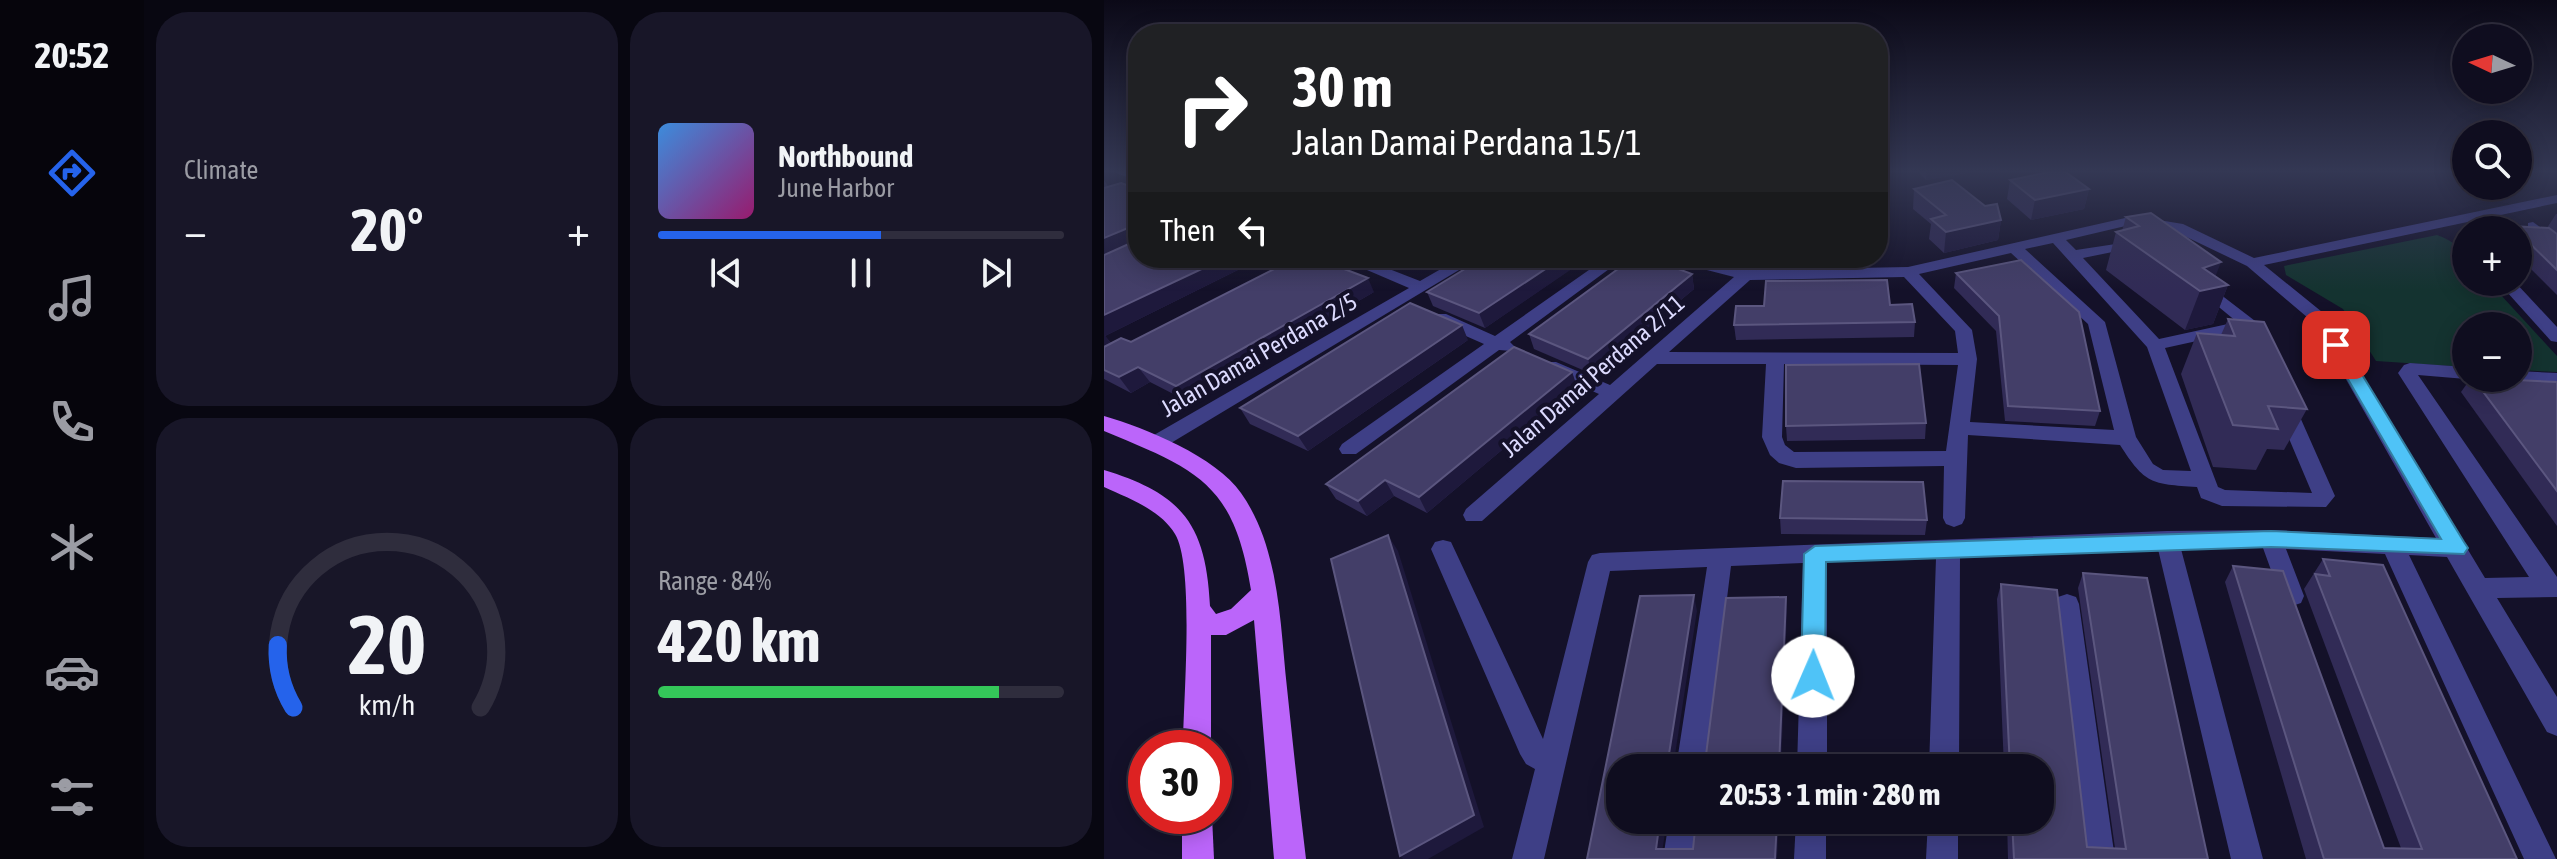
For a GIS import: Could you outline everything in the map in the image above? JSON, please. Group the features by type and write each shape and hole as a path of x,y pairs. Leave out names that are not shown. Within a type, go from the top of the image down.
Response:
{"main road":[{"path":"1104,423 1154,444 1215,479 1234,499 1258,557 1264,593 1290,859"},
{"path":"1104,478 1159,505 1183,527 1196,559 1197,730"},
{"path":"1197,608 1209,624 1218,626 1233,622 1264,593"},
{"path":"1197,834 1198,859"}],"street":[{"path":"2252,263 2505,210"},
{"path":"1718,268 1746,275 1908,272 2134,220 2178,227 2252,263 2321,320 2557,723"},
{"path":"2533,226 2557,247"},
{"path":"2057,239 2155,345 2202,480 2209,492 2222,498 2318,501 2324,496 2275,381"},
{"path":"2074,255 2139,243 2150,244"},
{"path":"2016,249 2096,322 2126,438 2146,469 2158,477 2202,480"},
{"path":"1373,268 1422,287"},
{"name":"Jalan Damai Perdana 2/5","path":"1154,444 1454,268"},
{"path":"1349,449 1602,268"},
{"path":"2155,345 2254,331 2183,271"},
{"path":"1908,272 1963,330 1968,359 1955,458 1954,518"},
{"name":"Jalan Damai Perdana 2/11","path":"1474,515 1746,275"},
{"path":"2519,296 2556,335"},
{"path":"1399,301 1613,393"},
{"path":"1653,358 1968,359"},
{"path":"1775,359 1772,437 1775,448 1784,458 1796,461 1955,458"},
{"path":"2452,372 2410,369 2407,373 2553,587"},
{"path":"2532,378 2557,379"},
{"path":"1959,428 2126,438"},
{"path":"1528,859 1549,761 1600,562 2167,540 2271,539 2457,548"},
{"path":"2271,539 2298,614"},
{"path":"2167,540 2247,859"},
{"path":"2394,547 2540,859"},
{"path":"1443,549 1530,744 1536,754 1549,761"},
{"path":"1944,754 1948,549"},
{"path":"1812,754 1815,554"},
{"path":"1693,754 1720,558"},
{"path":"2480,588 2553,587"},
{"path":"2067,604 2099,859"},
{"path":"1679,859 1682,834"},
{"path":"1810,859 1811,834"},
{"path":"1942,859 1943,834"}],"green space":[{"path":"2437,235 2452,243 2452,296 2502,296 2517,312 2452,312 2452,366 2376,361 2343,309 2286,275 2284,266"},
{"path":"2532,329 2557,356 2557,372 2532,371"}],"building":[{"path":"1104,210 1128,210 1128,228 1104,238"},
{"path":"1940,210 1999,210 2001,220 1946,232 1931,219 1946,215"},
{"path":"2151,213 2221,262 2203,268 2228,285 2200,291 2116,232 2139,226 2126,217"},
{"path":"2532,227 2549,228 2557,234 2557,270 2532,246"},
{"path":"1128,244 1128,268 1204,268 1104,315 1104,255"},
{"path":"2021,260 2079,312 2100,411 2008,406 1999,316 1956,273"},
{"path":"1276,268 1342,268 1368,278 1176,386 1138,367 1119,377 1104,370 1104,347 1121,338 1131,342"},
{"path":"1467,268 1547,268 1479,313 1427,292"},
{"path":"1619,268 1676,268 1692,274 1588,359 1529,334"},
{"path":"1887,280 1890,305 1912,304 1915,322 1734,325 1736,306 1764,306 1766,281"},
{"path":"1410,303 1462,325 1298,436 1240,408"},
{"path":"2228,319 2264,322 2307,409 2268,406 2278,429 2233,425 2197,333 2235,336"},
{"path":"1514,347 1572,372 1419,497 1385,480 1358,501 1326,484"},
{"path":"1919,364 1926,423 1786,426 1786,365"},
{"path":"2532,381 2557,382 2557,491 2483,392 2532,392"},
{"path":"1783,481 1923,482 1927,520 1780,518"},
{"path":"1388,535 1474,815 1400,856 1331,559"},
{"path":"2323,559 2383,565 2517,859 2324,859 2233,566 2283,571 2384,848 2422,849 2315,574 2330,576"},
{"path":"2083,573 2147,578 2208,859 2014,859 2013,834 2054,834 2054,754 2009,754 2001,584 2057,590 2087,847 2126,849"},
{"path":"1694,595 1669,754 1608,754 1640,596"},
{"path":"1786,597 1780,754 1706,754 1726,598"},
{"path":"1606,765 1606,834 1658,834 1656,849 1693,849 1695,834 1776,834 1775,859 1587,859"}],"route":[{"path":"1813,676 1815,554 2167,540 2271,539 2457,548 2336,345"}]}
